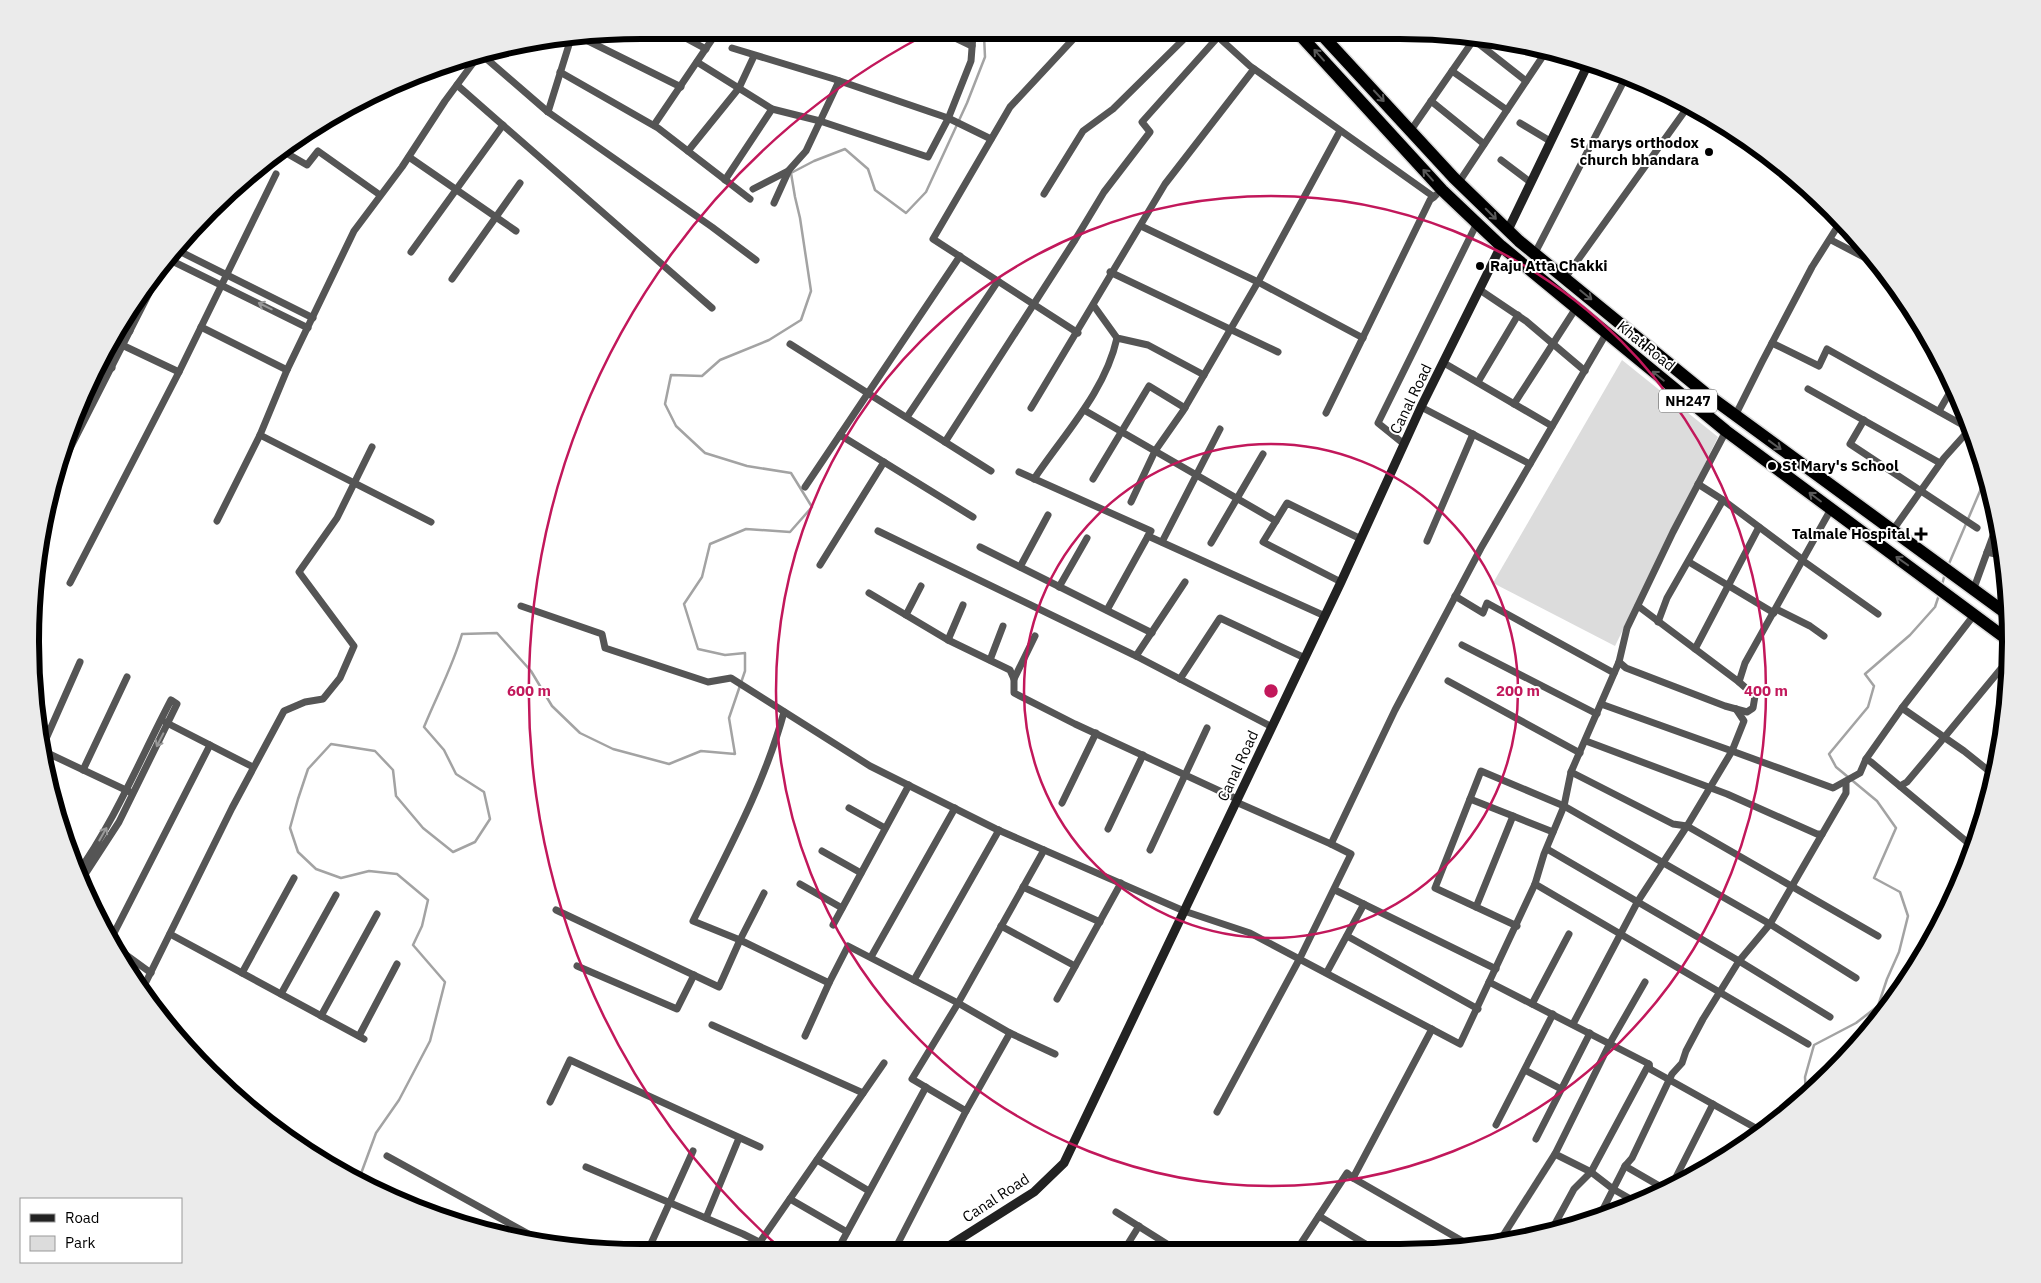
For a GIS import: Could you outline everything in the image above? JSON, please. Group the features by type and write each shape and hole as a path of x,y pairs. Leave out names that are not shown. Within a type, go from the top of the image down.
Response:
{"highway":[{"name":"Khat Road","path":"1303,39 1438,194 1477,223 1501,246 1606,334 1726,430 2002,635"},
{"name":"Khat Road","path":"1326,39 1459,182 1508,230 1535,253 1736,416 2001,609"},
{"path":"1501,246 1508,230"},
{"name":"NH247","path":"1726,430 1736,416"}],"street":[{"path":"687,39 706,49"},
{"path":"654,125 712,39"},
{"path":"957,39 972,46"},
{"path":"697,62 772,109 820,121 928,157 948,119 971,61 973,39"},
{"path":"1073,39 1010,107 933,239 1078,333"},
{"path":"1044,194 1083,131 1113,109 1184,39"},
{"path":"945,442 1104,192 1150,132 1142,122 1214,39"},
{"path":"1220,39 1254,69 1340,131 1438,194 1430,200 1326,413"},
{"path":"589,41 681,87"},
{"path":"548,112 569,43"},
{"path":"1411,130 1472,43"},
{"path":"1484,45 1526,80"},
{"path":"732,48 839,81 948,119 991,139"},
{"path":"688,151 739,88 754,56"},
{"path":"1459,182 1543,56"},
{"path":"486,59 548,112 756,260"},
{"path":"217,521 260,435 287,370 354,231 474,63"},
{"path":"1031,408 1078,333 1166,184 1254,69"},
{"path":"1508,230 1586,69"},
{"path":"1452,71 1507,110"},
{"path":"560,72 654,125 750,199"},
{"path":"774,203 789,170 806,151 839,81"},
{"path":"1535,253 1622,82"},
{"path":"457,85 712,308"},
{"path":"1431,101 1484,144"},
{"path":"725,180 772,109"},
{"path":"1566,278 1685,111"},
{"path":"1520,123 1550,141"},
{"path":"411,252 503,125"},
{"path":"1131,502 1155,451 1185,408 1258,282 1340,131"},
{"path":"288,154 307,165 318,151 380,195"},
{"path":"408,157 516,231"},
{"path":"1501,160 1530,182"},
{"path":"753,189 789,170"},
{"path":"70,583 179,372 276,174"},
{"path":"452,280 520,183"},
{"path":"1404,444 1378,423 1477,223"},
{"path":"1141,226 1258,282 1363,338"},
{"path":"1736,416 1812,267 1837,227"},
{"path":"1830,240 1864,257"},
{"name":"Canal Road","path":"953,1244 1034,1192 1064,1163 1325,616 1421,407 1501,246"},
{"path":"182,252 313,318"},
{"path":"805,487 960,256"},
{"path":"174,261 308,328"},
{"path":"1112,273 1278,352"},
{"path":"907,418 998,281"},
{"path":"1480,290 1518,315 1585,371"},
{"path":"72,444 147,298"},
{"path":"1094,306 1117,338 1148,345 1204,375"},
{"path":"1514,404 1576,308"},
{"path":"1478,382 1518,315"},
{"path":"201,327 287,370"},
{"path":"1331,844 1394,710 1455,596 1606,334"},
{"path":"1034,479 1084,410 1112,360 1117,338"},
{"path":"1772,343 1819,366 1827,348 1960,422"},
{"path":"790,344 991,471"},
{"path":"122,345 179,372"},
{"path":"1444,363 1552,426"},
{"path":"106,365 112,368"},
{"path":"1093,479 1120,431 1149,386 1185,408"},
{"path":"1808,389 1940,463"},
{"path":"1939,412 1949,394"},
{"path":"1421,407 1530,464"},
{"path":"1084,410 1276,521"},
{"path":"1864,420 1850,444 1977,528"},
{"path":"1162,542 1220,429"},
{"path":"521,606 602,634 605,648 708,682 731,678 870,766 999,830 1044,850 1184,910 1250,933 1327,972 1460,1044 1517,926 1535,884 1564,806 1571,772 1619,662 1627,628 1726,430"},
{"path":"840,434 973,517"},
{"path":"1427,542 1473,434"},
{"path":"1893,530 1919,490 1965,434"},
{"path":"260,435 431,522"},
{"path":"145,984 253,767 284,711 305,702 323,699 340,678 354,646 298,572 337,518 372,446"},
{"path":"1211,543 1263,454"},
{"path":"820,565 884,462"},
{"path":"1019,472 1151,531 1106,610"},
{"path":"1698,484 1723,500 1802,560 1878,614"},
{"path":"1658,622 1668,598 1723,500"},
{"path":"1341,582 1263,542 1286,503 1361,539"},
{"path":"1739,682 1745,662 1831,510"},
{"path":"1020,567 1048,515"},
{"path":"1695,649 1759,527"},
{"path":"878,531 1136,656 1272,727"},
{"path":"1148,536 1325,616"},
{"path":"1974,588 1993,536"},
{"path":"1059,587 1087,538"},
{"path":"980,547 1152,633"},
{"path":"1987,552 1996,554"},
{"path":"1689,562 1728,587 1810,626 1824,636"},
{"path":"1136,656 1185,582"},
{"path":"906,615 921,586"},
{"path":"868,593 948,640 1010,670 1014,679 1014,693 1351,854 1300,958 1217,1112"},
{"path":"1455,596 1483,613 1488,603 1614,673"},
{"path":"948,640 963,605"},
{"path":"1619,662 1626,668 1736,709 1746,712 1753,708 1755,696 1638,606"},
{"path":"1601,704 1833,788 1860,773 1866,759 1902,708 1974,615"},
{"path":"1180,680 1220,618 1305,658"},
{"path":"990,660 1003,626"},
{"path":"1014,679 1035,636"},
{"path":"1462,645 1597,714"},
{"path":"47,737 80,662"},
{"path":"1900,786 1907,782 2001,668"},
{"path":"83,770 127,677"},
{"path":"1448,681 1580,753"},
{"path":"1902,708 1988,771"},
{"path":"1573,1024 1638,901 1687,826 1732,751 1744,721 1736,709"},
{"path":"784,712 777,740 761,784 693,920 740,940 829,983"},
{"path":"83,866 129,792 164,722 253,767"},
{"path":"1150,850 1207,728"},
{"path":"1062,803 1096,733"},
{"path":"1586,741 1710,788 1817,834 1822,834"},
{"path":"114,933 210,745"},
{"path":"49,754 129,792"},
{"path":"1108,829 1143,755"},
{"path":"1866,759 1872,762 1967,843"},
{"path":"1517,926 1435,888 1481,771 1564,806 1770,924 1856,978"},
{"path":"1571,772 1673,824 1687,826 1878,936"},
{"path":"1603,1208 1625,1166 1632,1158 1672,1074 1682,1063 1686,1051 1739,961 1770,924 1846,793 1846,782"},
{"path":"833,925 909,785"},
{"path":"86,873 115,829 129,792"},
{"path":"1470,799 1553,832"},
{"path":"849,808 886,828"},
{"path":"871,957 955,808"},
{"path":"1476,907 1513,816"},
{"path":"914,980 999,830"},
{"path":"1547,849 1638,901 1830,1017"},
{"path":"822,850 861,873"},
{"path":"966,1111 912,1079 958,1003 1044,850"},
{"path":"242,973 294,878"},
{"path":"1056,999 1121,883"},
{"path":"800,884 842,908"},
{"path":"1535,884 1808,1044"},
{"path":"1023,887 1100,922"},
{"path":"1335,890 1496,969"},
{"path":"556,910 719,987 764,893"},
{"path":"281,994 336,895"},
{"path":"1327,972 1364,904"},
{"path":"321,1016 377,914"},
{"path":"1001,926 1075,966"},
{"path":"170,934 361,1038 397,964"},
{"path":"1532,1004 1569,934"},
{"path":"1347,936 1478,1009"},
{"path":"805,1036 848,946 958,1003 1010,1033 1055,1054"},
{"path":"128,956 151,973"},
{"path":"577,966 678,1009 694,975"},
{"path":"1489,982 1590,1032 1649,1064 1650,1069 1755,1128"},
{"path":"1503,1235 1554,1154 1610,1043 1645,982"},
{"path":"1496,1125 1553,1014"},
{"path":"712,1024 863,1093"},
{"path":"1353,1178 1432,1029"},
{"path":"1536,1138 1590,1032"},
{"path":"898,1244 966,1111 1010,1033"},
{"path":"550,1102 570,1060 760,1147"},
{"path":"760,1242 884,1063"},
{"path":"1555,1224 1574,1189 1591,1172 1649,1064"},
{"path":"1524,1070 1561,1089"},
{"path":"841,1244 926,1088"},
{"path":"1676,1176 1712,1104"},
{"path":"706,1218 738,1138"},
{"path":"651,1244 694,1152"},
{"path":"1554,1154 1591,1172 1613,1189 1629,1198"},
{"path":"387,1156 524,1233"},
{"path":"816,1160 869,1192"},
{"path":"1625,1166 1659,1185"},
{"path":"586,1168 763,1244"},
{"path":"1301,1244 1347,1173 1462,1241"},
{"path":"790,1199 847,1232"},
{"path":"1116,1212 1168,1244"},
{"path":"1319,1216 1365,1244"},
{"path":"1128,1244 1139,1226"}],"green space":[{"path":"1622,360 1718,437 1615,646 1493,583"}],"waterway":[{"path":"361,1174 376,1133 399,1100 430,1041 445,982 413,945 422,926 428,900 397,874 369,871 341,878 316,869 298,852 290,828 308,769 331,744 375,751 393,770 396,796 423,828 453,852 475,842 490,819 484,792 456,774 444,750 424,727 462,634 497,633 531,671 552,706 580,733 613,749 669,764 701,751 735,754 729,718 745,671 745,653 725,655 698,649 684,604 702,577 710,544 746,529 790,532 812,507 791,473 747,466 705,453 676,426 665,404 671,375 702,376 720,360 769,340 801,320 811,291 791,173 814,161 845,149 868,169 875,190 906,213 926,192 967,103 985,57 984,39"},
{"path":"1948,566 1982,486"},
{"path":"1942,585 1945,573"},
{"path":"1806,1087 1805,1077 1814,1045 1856,1023 1878,1006 1899,952 1908,916 1900,892 1874,878 1896,828 1877,801 1836,767 1829,754 1868,707 1874,686 1865,674 1910,635 1935,607 1939,595"}],"place":[{"name":"St marys orthodox church bhandara","path":"1709,152"},
{"name":"Raju Atta Chakki","path":"1480,266"},
{"name":"St Mary's School","path":"1772,466"},
{"name":"Talmale Hospital","path":"1921,534"}]}
